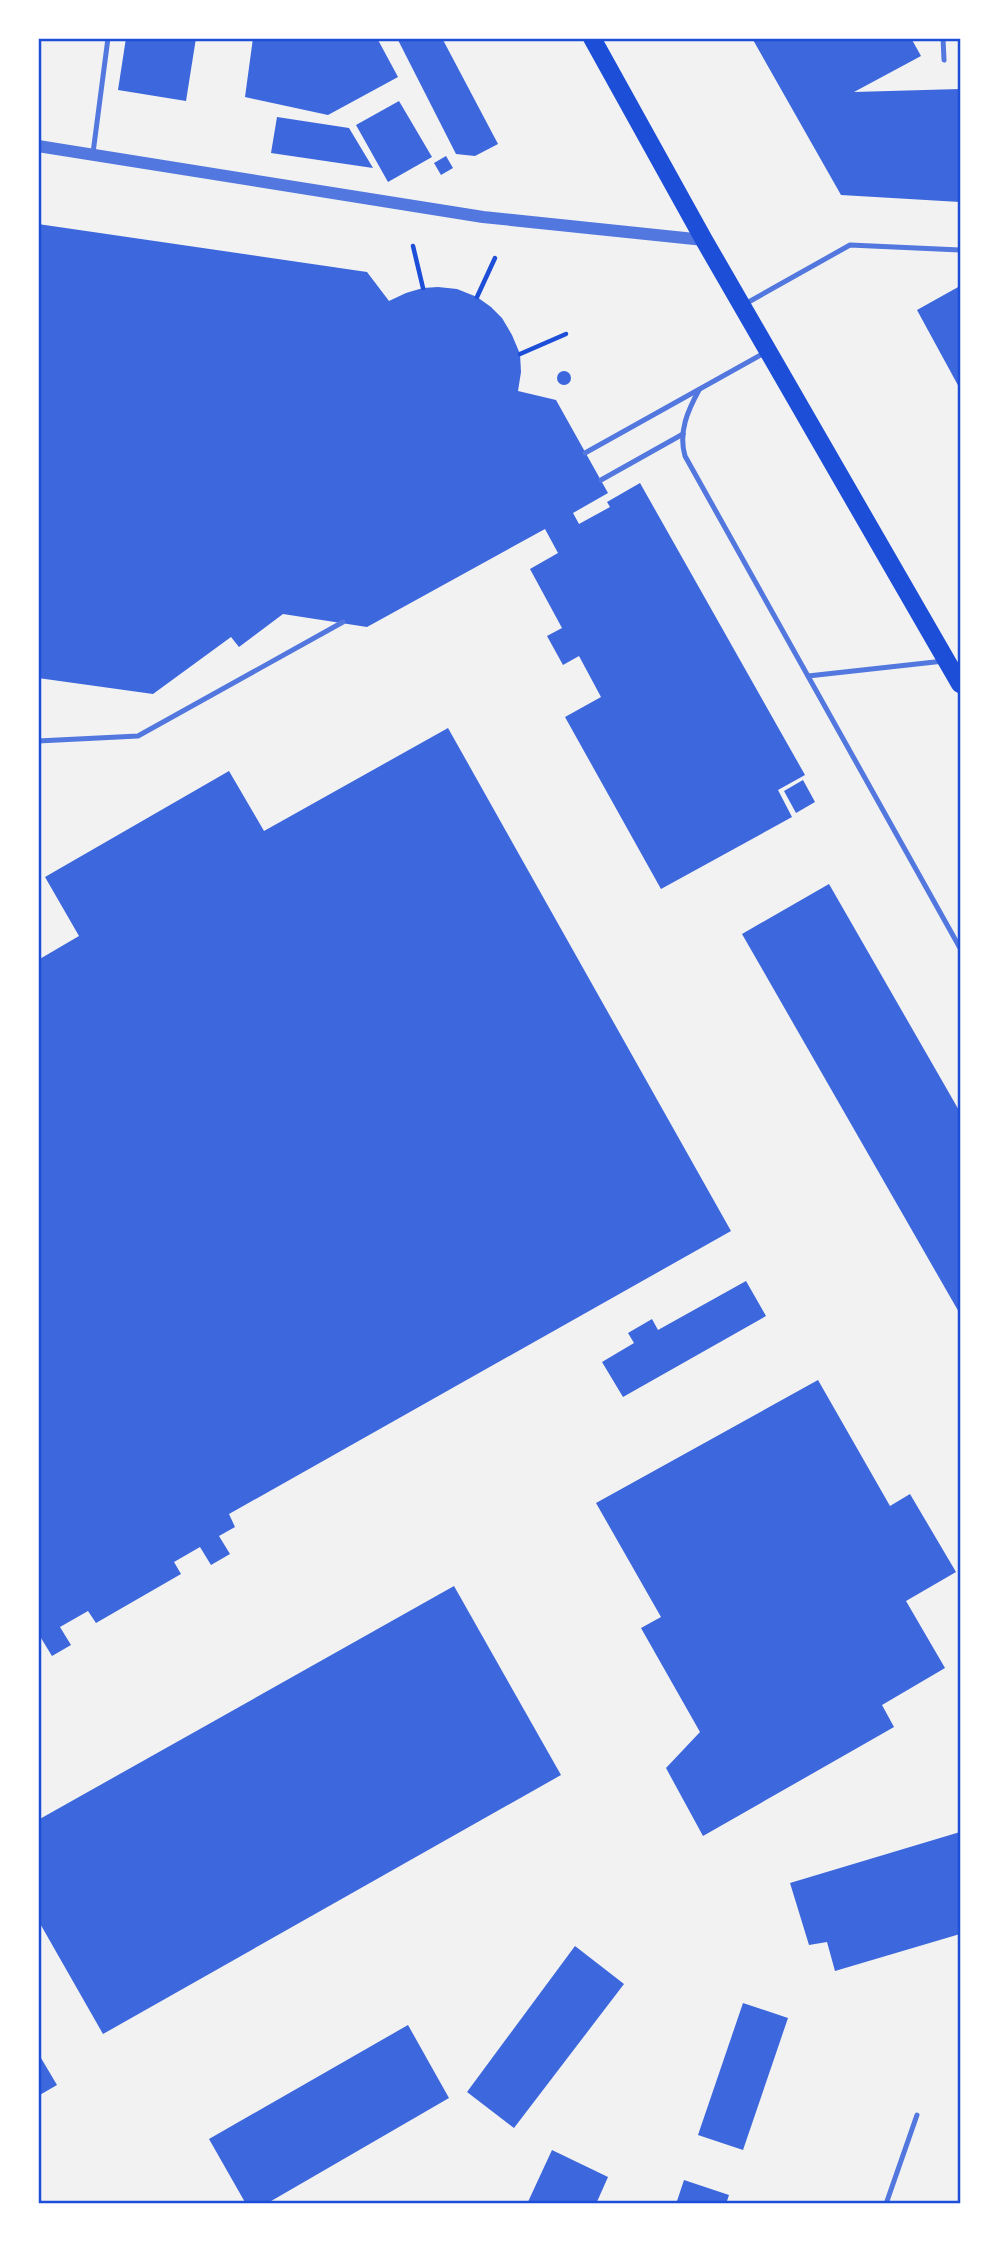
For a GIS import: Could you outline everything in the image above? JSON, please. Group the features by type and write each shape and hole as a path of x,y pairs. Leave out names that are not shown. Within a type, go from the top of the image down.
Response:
{"main road":[{"path":"592,38 704,240 961,684"}],"street":[{"path":"38,146 483,217 704,240"}],"lane":[{"path":"92,156 108,38"},
{"path":"943,38 944,60"},
{"path":"742,305 850,246 961,250"},
{"path":"586,453 769,351"},
{"path":"699,390 688,413 683,434 685,456 961,948"},
{"path":"601,480 683,434"},
{"path":"38,741 138,736 343,622"},
{"path":"808,676 947,660"},
{"path":"886,2203 917,2115"}],"path":[{"path":"413,246 423,288"},
{"path":"478,298 495,258"},
{"path":"520,354 566,334"}],"building":[{"path":"126,38 196,38 186,101 118,90"},
{"path":"253,38 377,38 398,77 328,115 245,97"},
{"path":"397,38 442,38 498,144 475,156 456,154"},
{"path":"752,38 911,38 921,56 854,92 960,89 960,202 841,195"},
{"path":"399,101 432,157 388,182 356,125"},
{"path":"277,117 349,128 373,168 271,153"},
{"path":"446,156 453,168 441,175 434,163"},
{"path":"38,224 367,272 389,301 423,288 438,287 457,289 477,297 491,307 502,318 520,354 518,391 556,400 608,493 573,513 579,524 610,507 607,502 640,483 805,775 778,790 792,817 661,889 565,717 601,697 579,656 563,665 547,636 562,628 530,569 558,553 545,529 367,627 283,614 239,647 231,637 153,694 38,678"},
{"path":"960,286 960,389 917,310"},
{"path":"564,371 569,373 569,383 564,385 559,383 557,378 559,373"},
{"path":"448,728 731,1231 229,1514 235,1527 219,1536 230,1554 211,1565 200,1547 174,1562 181,1574 96,1623 88,1611 60,1627 71,1645 52,1656 41,1638 38,1639 38,960 79,936 45,877 229,771 264,831"},
{"path":"803,780 815,802 796,813 784,791"},
{"path":"829,884 960,1112 960,1314 742,934"},
{"path":"746,1281 766,1316 623,1397 602,1362 634,1343 628,1333 652,1319 658,1330"},
{"path":"818,1380 890,1506 910,1494 956,1572 906,1601 945,1668 882,1705 894,1727 703,1836 666,1768 700,1732 641,1628 661,1617 596,1503"},
{"path":"454,1586 561,1775 103,2034 38,1920 38,1820"},
{"path":"960,1832 960,1934 835,1971 827,1942 809,1945 790,1883"},
{"path":"575,1946 624,1984 514,2128 467,2092"},
{"path":"743,2003 788,2018 743,2150 698,2135"},
{"path":"408,2025 449,2098 266,2204 246,2204 209,2139"},
{"path":"38,2053 57,2085 38,2096"},
{"path":"552,2150 608,2177 596,2204 527,2204"},
{"path":"684,2180 729,2195 726,2204 676,2204"}]}
